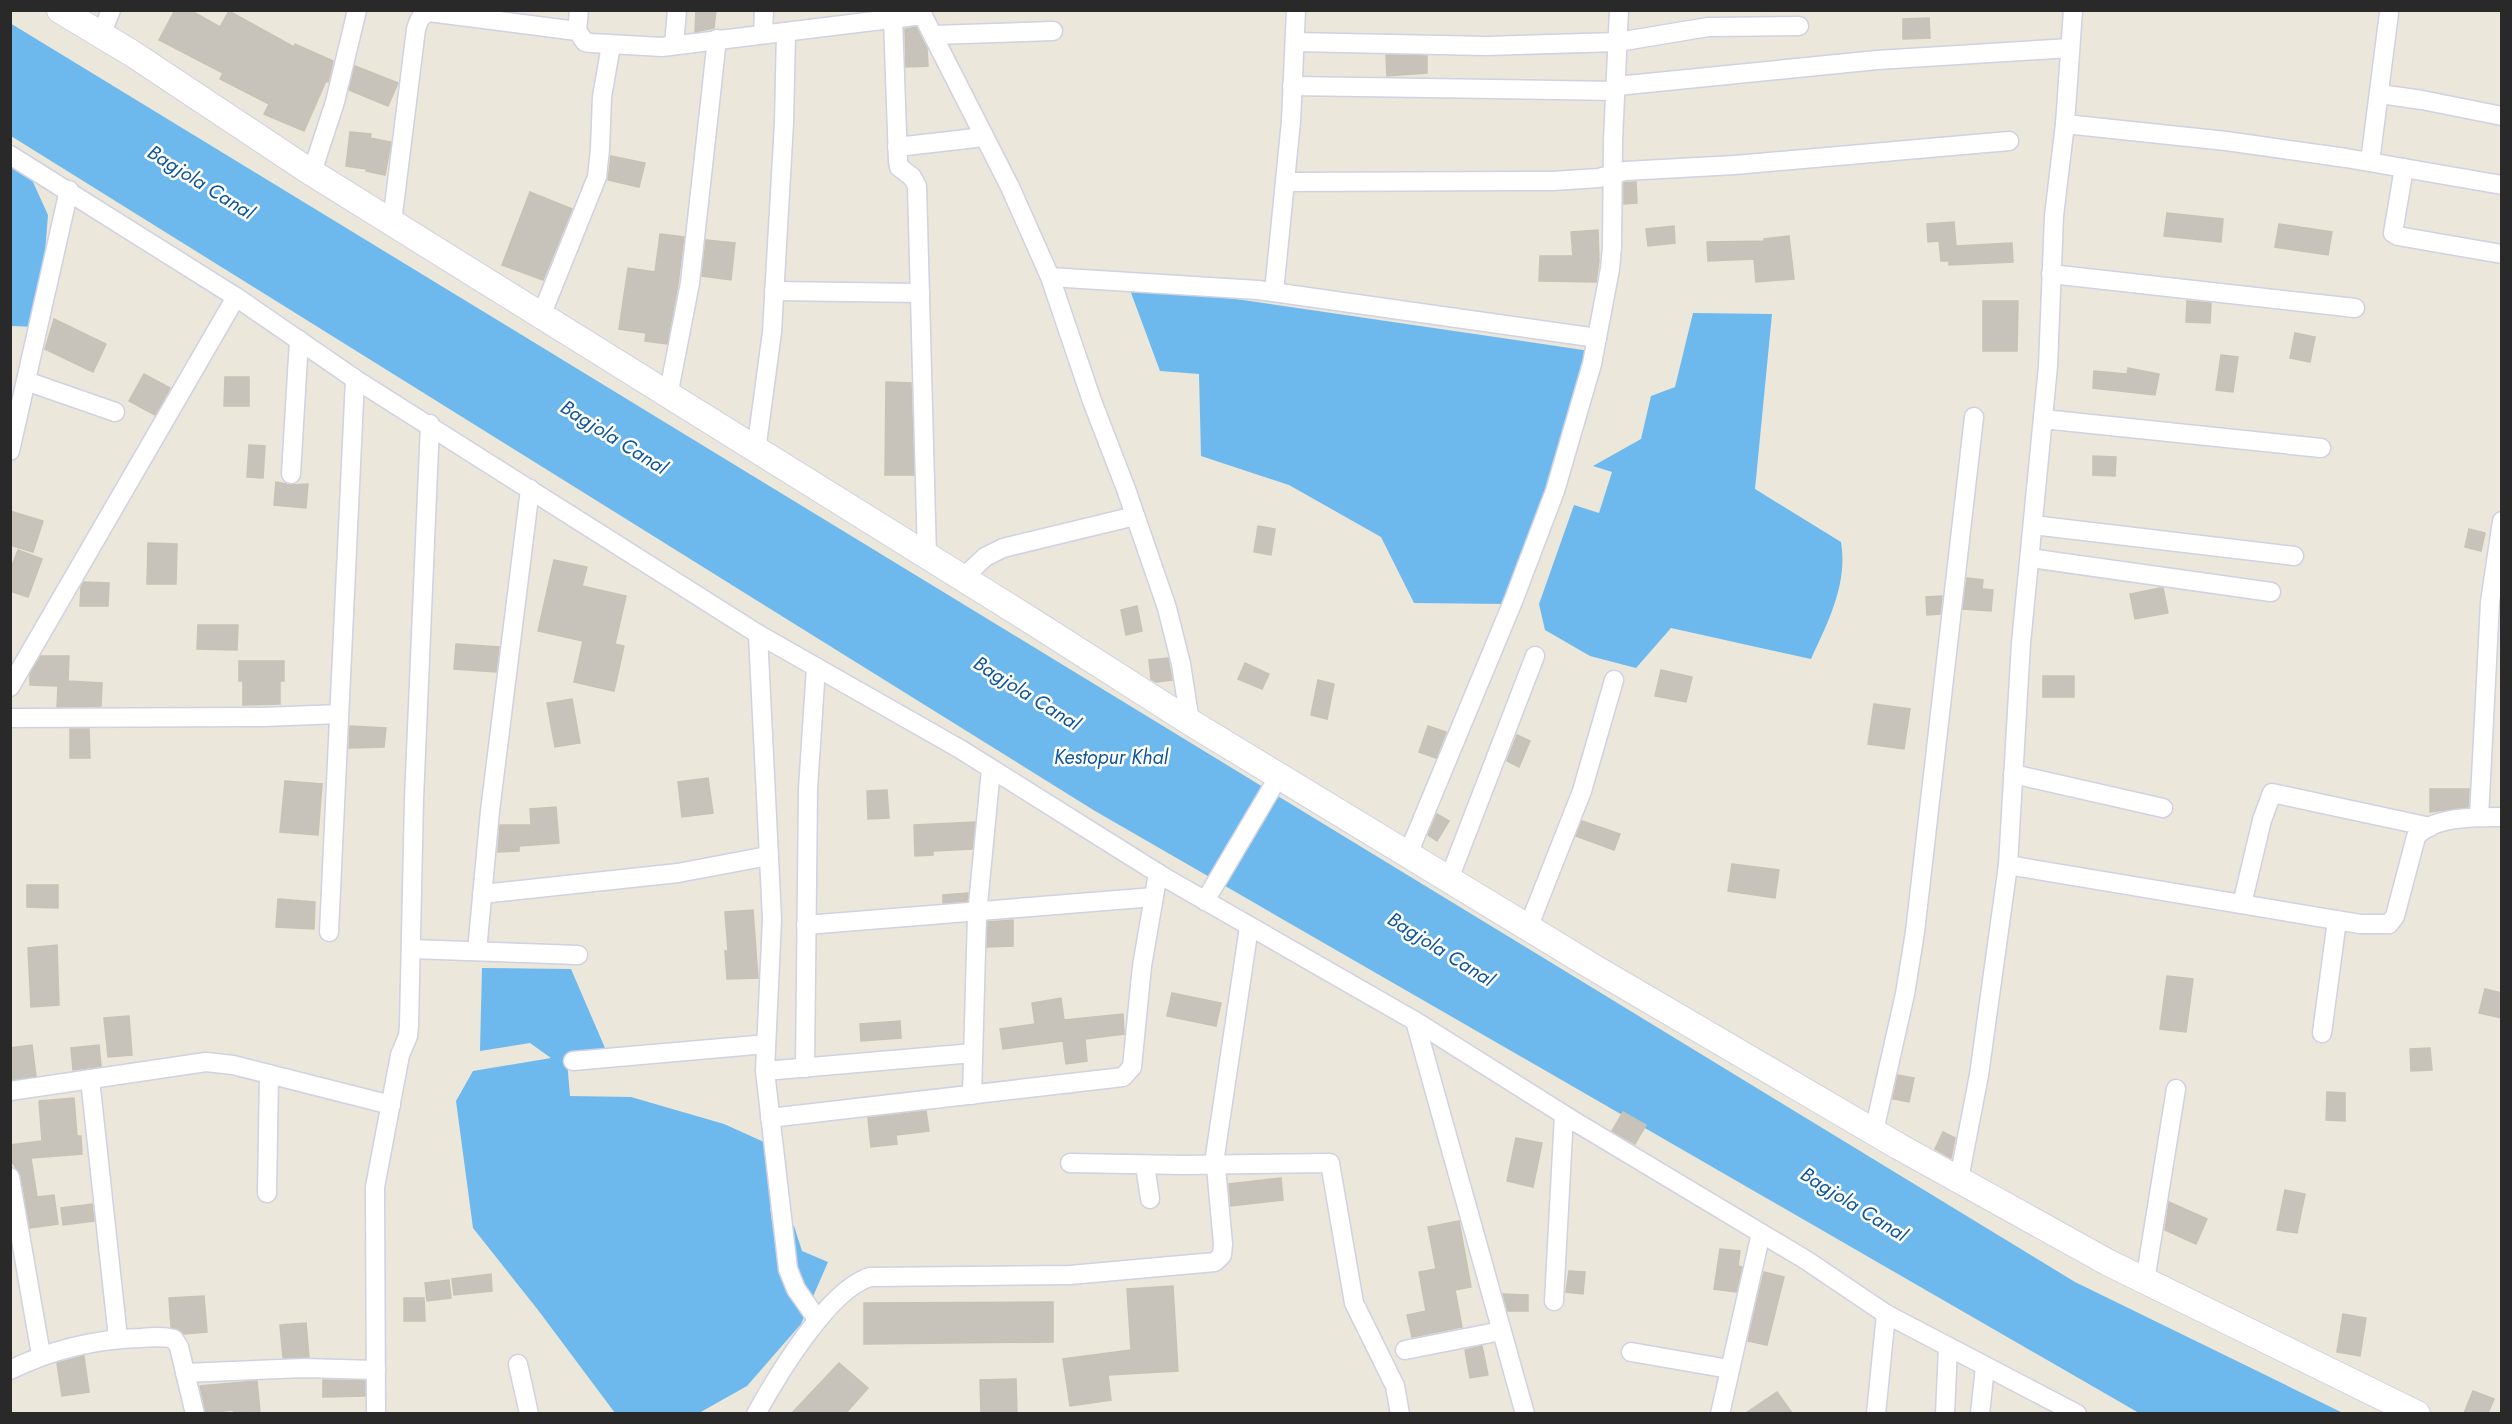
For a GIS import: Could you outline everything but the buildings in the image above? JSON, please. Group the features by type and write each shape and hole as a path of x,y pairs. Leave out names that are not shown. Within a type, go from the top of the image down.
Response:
{"street":[{"path":"60,10 668,396 963,578 1190,722 1528,928 1874,1131 2145,1281 2417,1413"},
{"path":"101,35 111,10"},
{"path":"312,172 335,102 357,10"},
{"path":"579,10 577,31 585,42 651,47 894,19 921,13 1010,187 1050,277 1167,608 1181,664 1190,722"},
{"path":"674,45 677,10"},
{"path":"763,34 764,10"},
{"path":"1274,292 1286,182 1296,10"},
{"path":"1408,854 1514,599 1555,491 1592,364 1610,269 1619,10"},
{"path":"1959,1179 1979,1075 2008,865 2021,643 2048,366 2054,216 2065,124 2073,10"},
{"path":"392,222 419,19 429,12 491,15 577,31"},
{"path":"2370,162 2389,13"},
{"path":"894,19 899,167 912,177 917,186 927,556"},
{"path":"1294,42 1487,46 1618,42 1708,27 1799,26"},
{"path":"933,35 1053,31"},
{"path":"756,451 772,332 784,123 786,32"},
{"path":"668,396 690,283 717,39"},
{"path":"542,316 597,177 602,96 610,45"},
{"path":"1292,86 1616,89 1866,61 2070,48"},
{"path":"2380,94 2502,116"},
{"path":"2065,124 2226,141 2370,162 2502,185"},
{"path":"897,147 984,137"},
{"path":"1286,182 1552,181 1599,178 1625,171 1735,165 2009,141"},
{"path":"10,155 236,297 355,379 430,424 758,634 992,769 1249,927 1415,1021 1564,1115 1806,1260 1886,1314 2077,1413"},
{"path":"2404,168 2393,233 2398,236 2502,254"},
{"path":"10,451 69,190"},
{"path":"2051,274 2355,309"},
{"path":"1050,277 1141,281 1274,292 1598,338"},
{"path":"774,291 920,293"},
{"path":"10,687 236,297"},
{"path":"291,474 299,340"},
{"path":"329,932 355,379"},
{"path":"26,381 115,412"},
{"path":"1874,1131 1905,994 1915,932 1974,417"},
{"path":"2043,419 2321,448"},
{"path":"376,1413 375,1187 400,1055 408,1036 414,799 430,424"},
{"path":"477,951 490,811 530,489"},
{"path":"963,578 985,557 1003,548 1135,516"},
{"path":"2033,525 2294,556"},
{"path":"2479,818 2501,530"},
{"path":"2030,558 2271,592"},
{"path":"758,634 772,919 765,1071 788,1269 796,1289 817,1319"},
{"path":"1449,879 1535,656"},
{"path":"805,1068 808,789 816,667"},
{"path":"1528,928 1582,791 1614,680"},
{"path":"10,718 264,717 339,714"},
{"path":"972,1095 978,912 992,769"},
{"path":"2013,774 2163,808"},
{"path":"1205,901 1279,776"},
{"path":"2242,904 2262,820 2272,793 2430,827"},
{"path":"2008,865 2360,924 2389,924 2395,916 2416,837 2421,831 2430,827 2479,818 2502,817"},
{"path":"482,894 678,873 768,856"},
{"path":"770,1118 1122,1077 1127,1074 1132,1067 1142,966 1158,873"},
{"path":"806,926 1154,897"},
{"path":"2322,1033 2337,920"},
{"path":"756,1413 817,1319 847,1289 860,1280 870,1277 1070,1275 1215,1262 1222,1255 1223,1244 1215,1164 1249,927"},
{"path":"411,949 578,955"},
{"path":"1415,1021 1525,1413"},
{"path":"573,1061 766,1044"},
{"path":"765,1071 973,1053"},
{"path":"10,1091 206,1062 233,1065 391,1105"},
{"path":"267,1193 269,1074"},
{"path":"90,1079 118,1338"},
{"path":"2145,1281 2176,1089"},
{"path":"1554,1301 1564,1115"},
{"path":"1070,1163 1330,1163 1354,1303 1395,1386 1400,1413"},
{"path":"1145,1164 1150,1199"},
{"path":"10,1178 41,1355"},
{"path":"1720,1413 1761,1233"},
{"path":"1876,1413 1886,1314"},
{"path":"1405,1350 1501,1331"},
{"path":"10,1370 41,1355 91,1341 118,1338 174,1338 179,1347 195,1413"},
{"path":"1945,1413 1948,1347"},
{"path":"1631,1352 1729,1369"},
{"path":"518,1364 529,1413"},
{"path":"1980,1413 1985,1367"},
{"path":"185,1373 304,1368 376,1370"}],"water":[{"name":"Kestopur Khal","path":"10,23 2075,1282 2343,1413 2139,1413 1095,811 11,136"},
{"path":"10,161 28,171 48,215 39,327 11,326"},
{"path":"1130,290 1236,299 1590,351 1557,479 1507,604 1414,603 1381,537 1289,485 1201,456 1199,374 1160,371"},
{"path":"1693,313 1772,314 1755,489 1841,542 1842,573 1839,588 1830,617 1811,659 1671,628 1636,668 1590,656 1545,630 1539,604 1574,505 1599,513 1612,472 1593,466 1641,439 1651,396 1675,387"},
{"path":"482,968 571,969 605,1048 567,1061 570,1096 631,1097 724,1124 775,1147 789,1200 770,1207 773,1229 794,1226 802,1251 828,1262 801,1324 747,1386 699,1413 615,1413 473,1228 456,1101 473,1071 551,1058 530,1043 480,1051"}],"water label":[{"name":"Bagjola Canal","path":"201,182"},
{"name":"Bagjola Canal","path":"614,437"},
{"name":"Bagjola Canal","path":"1027,693"},
{"name":"Bagjola Canal","path":"1441,949"},
{"name":"Bagjola Canal","path":"1854,1204"}]}
